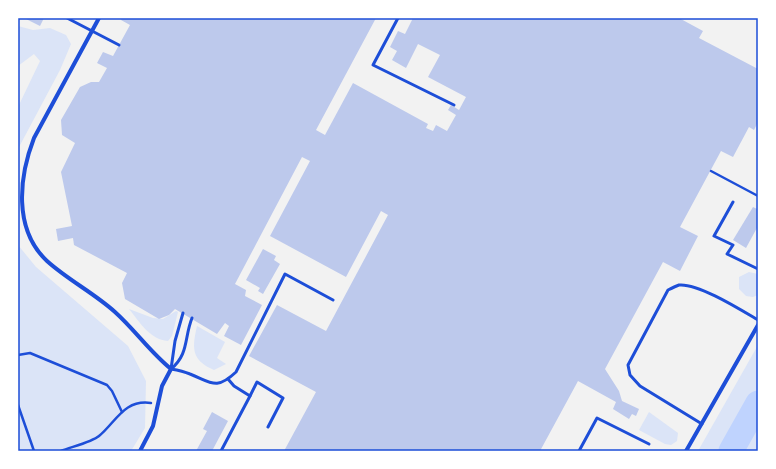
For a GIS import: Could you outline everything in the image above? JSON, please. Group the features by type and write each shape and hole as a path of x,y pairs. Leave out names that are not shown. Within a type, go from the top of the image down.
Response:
{"street":[{"path":"99,18 34,138 28,152 22,183 22,198 25,224 33,243 46,260 116,313 160,361 171,369 162,386 153,426 140,451"},
{"path":"686,451 758,325"}],"lane":[{"path":"67,18 119,45"},
{"path":"398,18 373,65 454,105"},
{"path":"733,202 714,236 733,245 727,254 758,269"},
{"path":"171,369 188,373 209,383 221,383 228,379 236,372 285,274 333,300"},
{"path":"702,424 640,386 630,375 628,365 668,290 678,285 687,285 722,299 758,320"},
{"path":"171,369 175,341 183,313"},
{"path":"171,369 178,364 183,356 192,318"},
{"path":"228,379 234,386 250,396"},
{"path":"222,451 257,382 284,398 268,427"},
{"path":"579,451 597,418 649,444"}],"path":[{"path":"710,171 758,196"},
{"path":"18,355 30,353 107,385 112,391 122,412"},
{"path":"61,451 98,437 122,412 136,403 146,402 158,404"},
{"path":"18,405 34,451"}],"shaded area":[{"path":"18,26 33,30 50,28 66,35 71,44 60,70 18,149 18,107 40,61 34,54 18,66"},
{"path":"18,245 36,267 128,346 146,381 145,428 131,451 18,451"},
{"path":"749,272 758,274 758,295 753,297 746,296 739,289 739,277"},
{"path":"129,309 153,318 163,319 176,311 178,312 172,336 168,341 162,340 150,334"},
{"path":"197,326 225,342 217,358 226,364 214,370 206,366 197,357 194,341"},
{"path":"758,345 758,388 723,451 698,451"},
{"path":"649,412 678,433 677,441 671,445 665,444 639,430"},
{"path":"758,417 758,451 739,451"}],"building":[{"path":"24,18 44,18 40,26"},
{"path":"122,18 376,18 316,130 325,135 353,83 428,124 426,128 433,131 436,125 447,131 456,115 448,110 451,105 459,110 466,97 428,77 440,55 418,44 406,68 392,60 397,51 390,47 398,31 405,34 413,18 679,18 703,31 699,38 758,69 758,122 754,130 749,127 733,157 721,151 680,227 698,236 680,271 663,262 605,369 619,391 622,401 639,409 636,416 632,414 629,419 613,409 616,402 578,381 540,451 284,451 316,392 249,356 277,305 326,331 388,215 381,211 346,277 270,236 310,161 302,157 235,284 246,290 245,296 262,305 241,345 224,336 229,326 225,323 217,334 175,309 169,315 159,319 125,299 122,283 127,273 74,245 73,238 58,241 56,229 72,226 61,172 75,143 62,135 61,120 80,87 91,82 99,82 107,68 97,63 103,52 113,56 130,25 121,20"},
{"path":"753,207 758,211 758,226 746,248 733,240"},
{"path":"263,249 276,256 274,260 280,264 263,294 258,291 260,288 246,280"},
{"path":"212,412 228,421 212,451 196,451 207,431 203,429"}],"waterway":[{"path":"731,451 758,403"}]}
